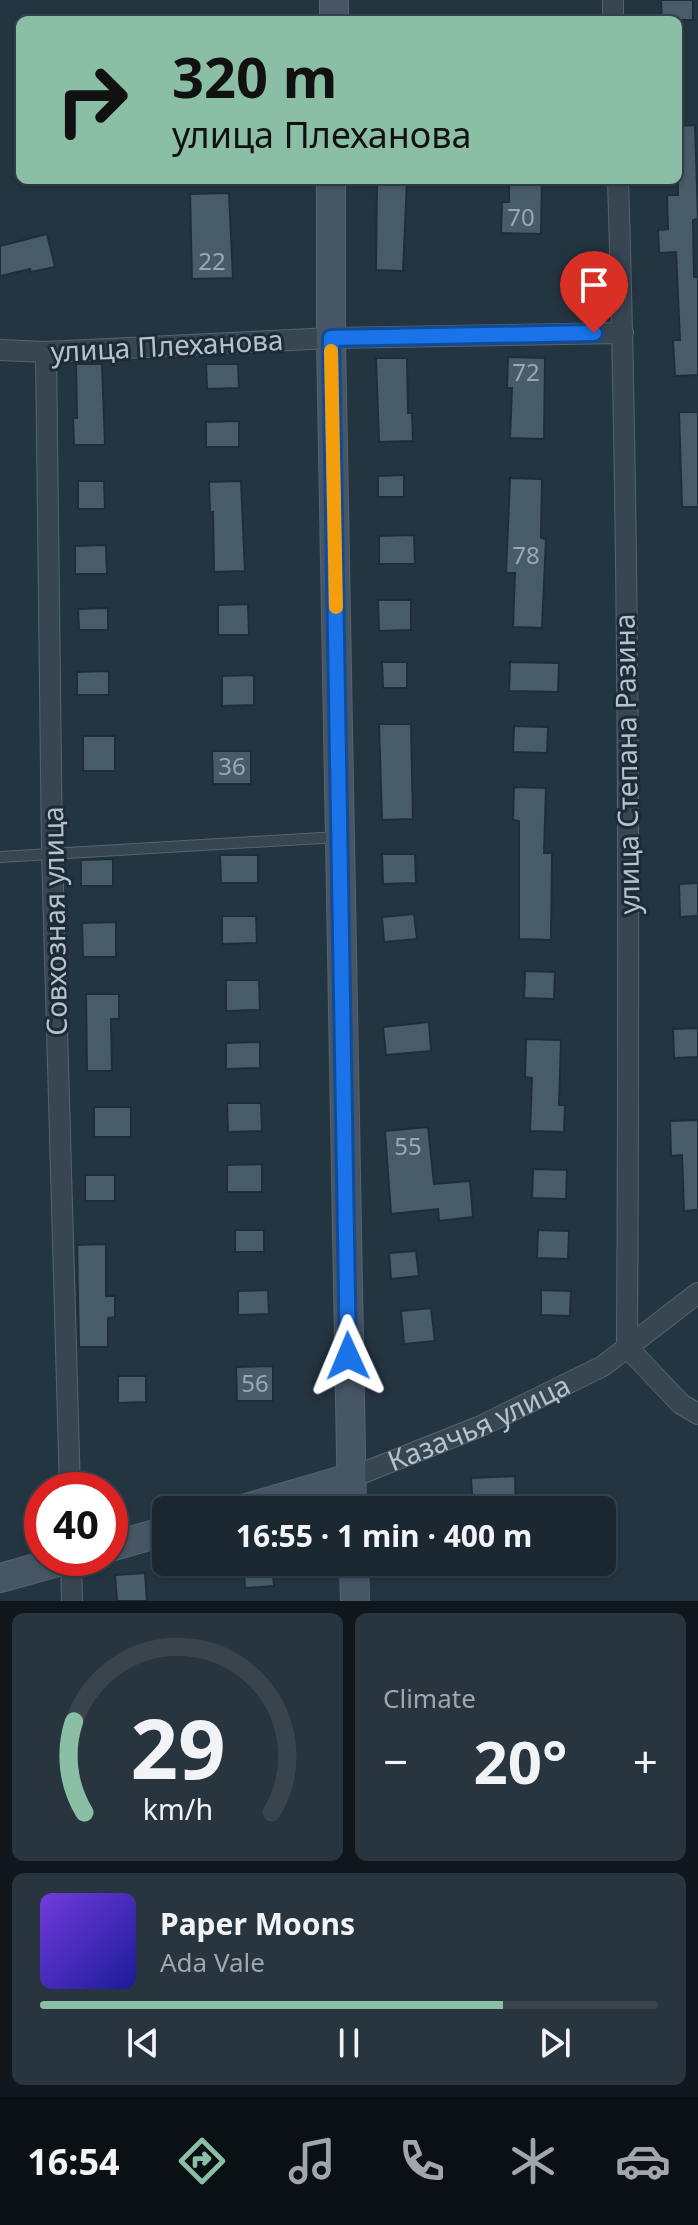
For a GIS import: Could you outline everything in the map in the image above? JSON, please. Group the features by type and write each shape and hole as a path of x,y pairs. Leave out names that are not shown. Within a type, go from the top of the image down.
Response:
{"street":[{"path":"331,184 351,1496"},
{"name":"улица Степана Разина","path":"618,184 623,333 629,998 627,1347"},
{"name":"улица Плеханова","path":"0,350 46,352 331,338 623,333"},
{"name":"Совхозная улица","path":"46,352 52,852 69,1472"},
{"name":"Казачья улица","path":"288,1496 350,1478 481,1426 603,1366 698,1293"},
{"path":"627,1347 681,1404 698,1414"},
{"path":"128,1542 152,1535"},
{"path":"0,1578 24,1571"},
{"path":"72,1576 72,1601"},
{"path":"354,1576 355,1601"}],"lane":[{"path":"0,857 340,836"}],"building":[{"path":"661,0 693,0 693,20 682,20 682,16 662,16"},
{"path":"695,125 698,219 693,220 694,277 698,277 698,375 675,376 673,340 680,340 676,252 659,253 658,230 668,229 667,195 678,195 678,184 682,184 682,126"},
{"path":"377,184 407,184 403,271 376,270"},
{"path":"509,184 542,184 541,234 501,233 502,202 509,202"},
{"path":"229,193 233,278 192,279 190,194"},
{"path":"47,234 55,267 0,276 0,246"},
{"path":"508,357 545,358 544,439 510,438 512,388 507,388"},
{"path":"376,358 407,358 408,413 412,413 413,441 379,442"},
{"path":"76,364 102,364 105,445 74,445"},
{"path":"206,364 238,364 239,388 207,389"},
{"path":"679,412 698,412 698,507 682,507"},
{"path":"239,421 239,447 206,447 206,422"},
{"path":"404,475 404,497 378,497 378,476"},
{"path":"510,478 542,479 541,538 546,539 542,628 513,627 515,573 506,573"},
{"path":"78,481 104,481 105,509 78,509"},
{"path":"241,481 245,571 214,572 209,482"},
{"path":"414,535 415,564 379,564 379,536"},
{"path":"106,545 107,574 75,574 75,546"},
{"path":"378,600 411,600 411,630 379,631"},
{"path":"248,604 249,635 218,635 218,605"},
{"path":"108,608 108,630 79,630 78,609"},
{"path":"382,662 407,662 407,688 383,688"},
{"path":"510,662 559,663 558,692 509,691"},
{"path":"109,671 109,695 77,695 77,672"},
{"path":"254,675 254,705 222,706 222,676"},
{"path":"379,724 411,724 413,819 382,820"},
{"path":"514,726 548,727 547,753 513,752"},
{"path":"83,736 115,736 115,771 83,771"},
{"path":"212,751 251,751 251,784 213,784"},
{"path":"514,787 546,788 544,853 552,853 551,940 519,939 519,821 513,820"},
{"path":"382,854 415,854 416,883 383,884"},
{"path":"220,855 258,855 258,883 221,883"},
{"path":"113,859 113,886 81,886 81,860"},
{"path":"698,883 698,916 680,917 679,884"},
{"path":"414,914 417,939 384,942 382,917"},
{"path":"222,916 256,916 257,943 222,944"},
{"path":"116,922 116,957 83,957 82,923"},
{"path":"525,971 555,972 554,999 524,998"},
{"path":"226,980 259,980 260,1010 226,1011"},
{"path":"86,994 119,994 119,1019 111,1019 112,1071 87,1071"},
{"path":"429,1022 431,1051 386,1055 383,1027"},
{"path":"698,1028 698,1057 674,1058 673,1029"},
{"path":"526,1039 561,1040 559,1105 565,1105 564,1132 530,1131 532,1078 525,1077"},
{"path":"260,1042 260,1068 226,1069 226,1043"},
{"path":"227,1103 261,1103 262,1131 228,1132"},
{"path":"94,1107 131,1107 131,1137 94,1137"},
{"path":"698,1120 698,1210 684,1211 682,1155 671,1156 670,1121"},
{"path":"428,1127 434,1184 470,1181 473,1217 439,1221 438,1209 391,1214 385,1131"},
{"path":"262,1164 262,1192 227,1192 227,1165"},
{"path":"533,1169 567,1170 566,1199 532,1198"},
{"path":"85,1175 115,1175 115,1201 85,1201"},
{"path":"235,1230 264,1230 264,1252 235,1252"},
{"path":"538,1230 569,1231 568,1259 537,1258"},
{"path":"106,1244 106,1296 115,1296 115,1317 108,1318 108,1347 79,1347 77,1245"},
{"path":"416,1251 419,1276 391,1279 389,1253"},
{"path":"268,1290 269,1314 238,1315 238,1291"},
{"path":"541,1290 571,1291 570,1316 541,1315"},
{"path":"431,1308 435,1341 404,1344 401,1311"},
{"path":"273,1366 273,1401 237,1401 236,1367"},
{"path":"118,1376 146,1376 146,1402 118,1403"},
{"path":"515,1476 516,1496 472,1496 471,1478"},
{"path":"145,1573 147,1601 117,1601 115,1576"},
{"path":"244,1576 273,1576 274,1586 245,1588"}],"slow traffic":[{"path":"331,351 336,607"}],"route":[{"path":"348,1356 331,338 594,333"}]}
